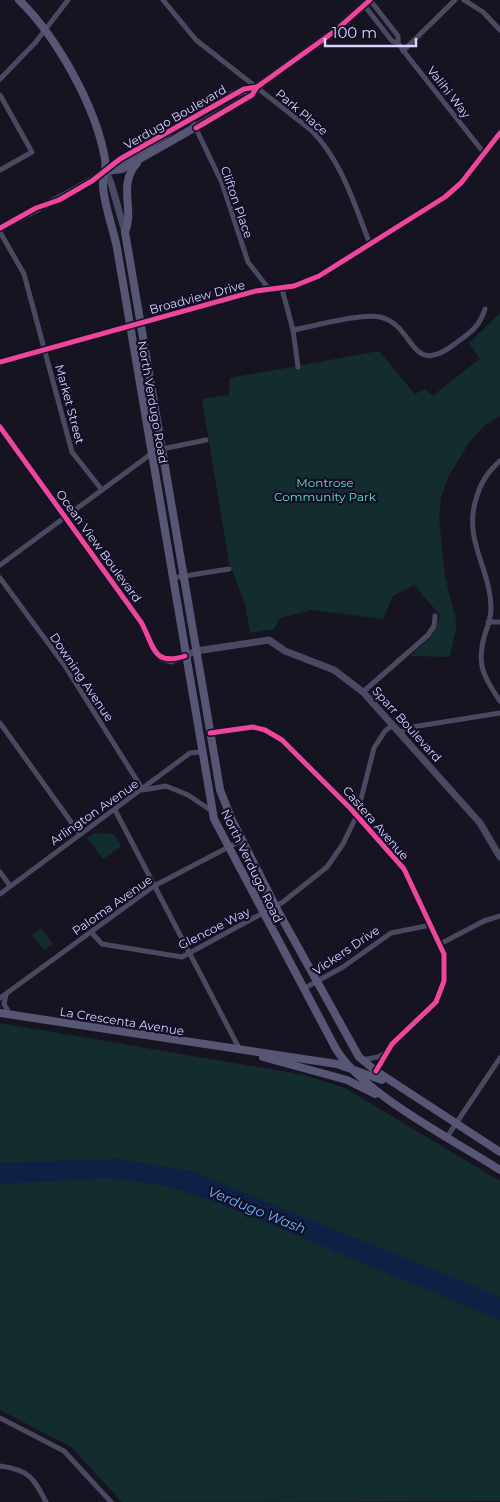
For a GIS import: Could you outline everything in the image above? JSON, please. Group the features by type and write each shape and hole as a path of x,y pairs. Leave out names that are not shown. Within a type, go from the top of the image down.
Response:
{"main road":[{"path":"20,0 45,28 68,66 91,116 106,160 106,171"},
{"name":"Verdugo Boulevard","path":"106,171 122,169 252,95 257,87 335,31 367,2"},
{"name":"Verdugo Boulevard","path":"106,171 120,159 244,88 257,87"},
{"path":"114,235 125,232 128,225 126,204 128,182 134,167 141,158"},
{"name":"North Verdugo Road","path":"106,171 103,186 114,235 212,811 228,847 263,914 303,989 349,1068 395,1104 500,1170"},
{"name":"North Verdugo Road","path":"125,232 220,790 242,840 276,907 350,1044 362,1060 500,1152"},
{"name":"La Crescenta Avenue","path":"0,1013 337,1064 406,1091"},
{"name":"La Crescenta Avenue","path":"240,1050 347,1080 395,1104"}],"street":[{"path":"0,79 68,0"},
{"name":"Park Place","path":"163,0 196,40 311,130 329,150 341,171 370,244"},
{"path":"403,51 455,0"},
{"path":"464,0 484,12 500,30"},
{"name":"Valihi Way","path":"367,2 392,41 398,43 484,153"},
{"path":"0,95 32,152 0,170"},
{"name":"Clifton Place","path":"191,118 222,183 248,262 270,289"},
{"name":"Broadview Drive","path":"0,362 141,322 270,289 282,289 319,276 445,197 461,183 500,133"},
{"path":"0,228 36,208 59,200 106,171"},
{"name":"North Verdugo Road","path":"106,171 111,182 125,232"},
{"name":"Market Street","path":"0,232 24,274 72,452 102,490"},
{"path":"282,289 293,330 298,367"},
{"path":"293,330 379,317 394,324 417,351 424,355 435,357 477,326 485,309"},
{"name":"Ocean View Boulevard","path":"0,427 141,622 156,654 161,658 171,661 196,651 258,640 269,640"},
{"path":"0,564 151,454 162,449 206,440"},
{"path":"500,461 491,469 479,489 472,519 472,535 490,600 488,622 480,654 487,682 500,701"},
{"path":"171,578 229,569"},
{"name":"Downing Avenue","path":"0,578 65,666 143,790"},
{"path":"363,692 428,635 434,626 435,616"},
{"path":"488,622 500,622"},
{"name":"Sparr Boulevard","path":"269,640 286,651 334,670 363,692 480,824 500,857"},
{"path":"400,733 406,728 500,713"},
{"path":"0,723 79,833"},
{"name":"Glencoe Way","path":"91,932 102,944 180,957 276,907 327,867 343,844 357,816 374,748 384,732 393,725"},
{"name":"Castera Avenue","path":"210,733 253,727 265,730 282,740 314,770 404,869 440,944 444,954 445,969 444,981 436,1002 386,1052 378,1057 362,1060"},
{"name":"Arlington Avenue","path":"0,894 79,833 143,790 190,753 201,752"},
{"path":"143,790 166,786 188,795 212,811"},
{"path":"115,810 240,1050"},
{"name":"Paloma Avenue","path":"0,998 154,886 242,840"},
{"path":"0,872 10,886"},
{"path":"440,944 484,921 500,916"},
{"name":"Vickers Drive","path":"303,989 350,962 379,939 391,933 405,928 431,925"},
{"path":"8,992 4,1002 10,1014"},
{"name":"Castera Avenue","path":"376,1071 386,1052"},
{"path":"447,1137 500,1058"},
{"path":"0,1418 64,1451 111,1502"},
{"path":"0,1466 18,1468 27,1473 33,1478 46,1502"}],"green space":[{"name":"Montrose Community Park","path":"500,313 500,416 485,425 469,443 448,477 441,498 439,518 445,577 457,624 450,657 410,656 425,643 436,628 440,615 414,585 393,596 383,619 312,610 280,618 274,629 250,633 245,604 229,562 202,399 229,395 230,378 379,351 415,394 425,389 432,396 480,359 469,343"},
{"path":"95,833 114,834 121,846 103,859 87,838"},
{"path":"41,928 53,944 44,950 32,935"},
{"path":"0,1023 305,1075 345,1088 500,1181 500,1501 122,1502 71,1447 0,1410"}],"water":[{"name":"Verdugo Wash","path":"118,1159 191,1171 500,1297 500,1320 211,1200 163,1185 110,1178 0,1184 0,1163"}],"cycle path":[{"path":"196,128 252,95 257,87 335,31 370,0"},
{"path":"0,228 36,208 59,200 92,181 120,159 244,89 257,87"},
{"path":"0,362 256,291 294,286 319,276 445,197 461,183 500,133"},
{"path":"0,427 141,622 156,652 166,659 185,656"},
{"path":"210,733 253,727 265,730 282,740 351,809 404,869 444,954 444,981 436,1002 392,1044 376,1071"}]}
